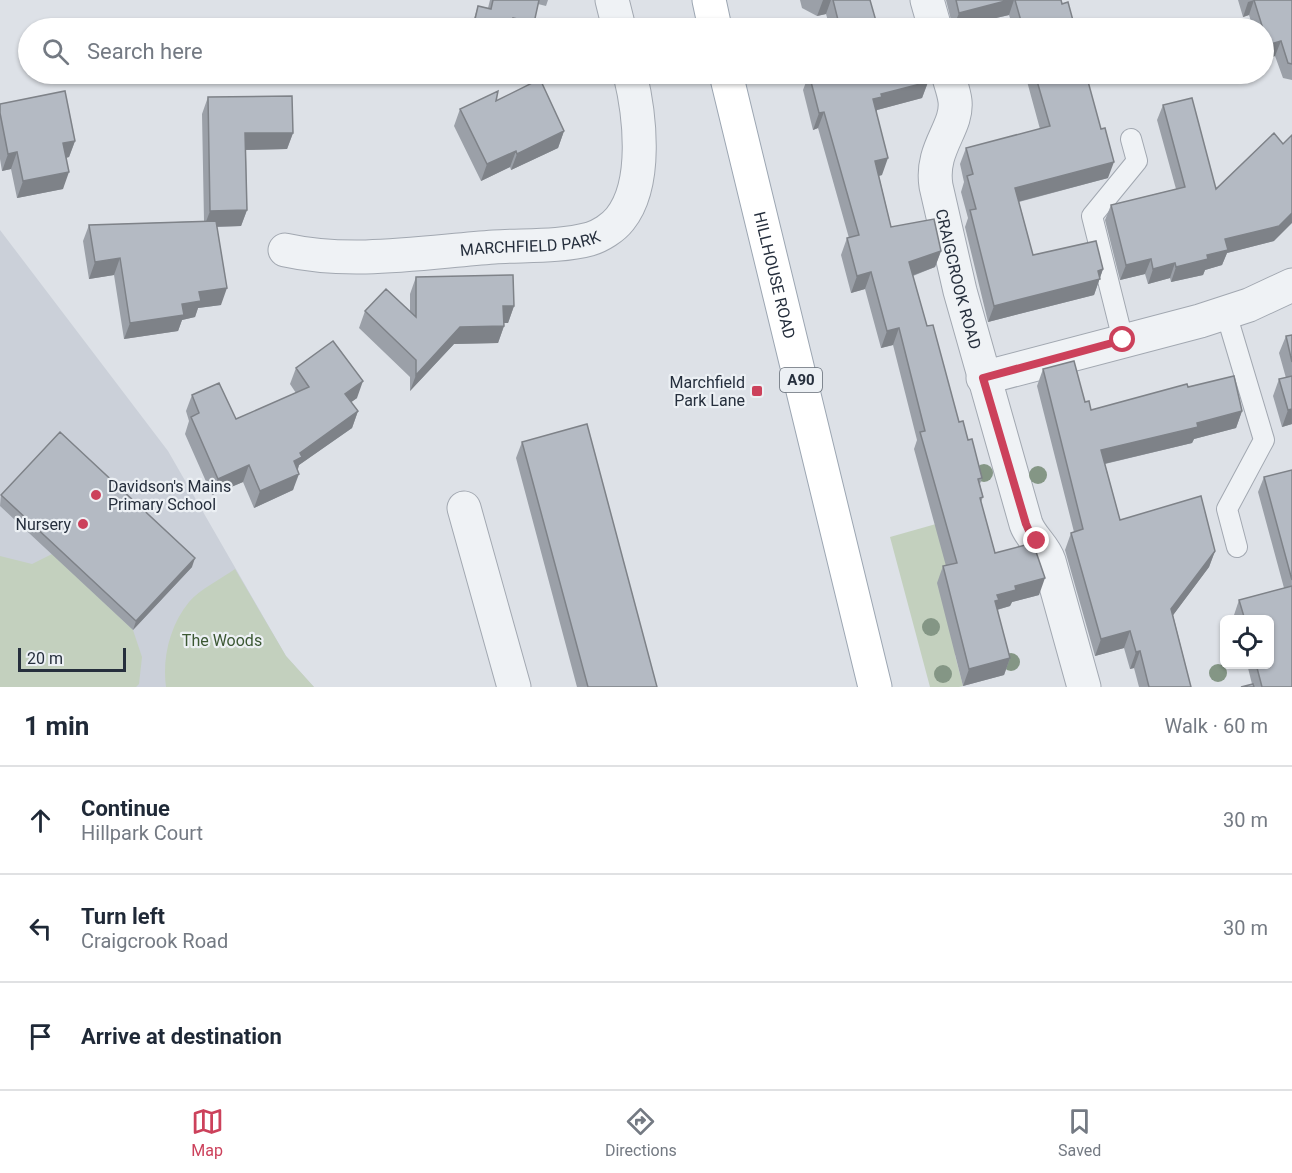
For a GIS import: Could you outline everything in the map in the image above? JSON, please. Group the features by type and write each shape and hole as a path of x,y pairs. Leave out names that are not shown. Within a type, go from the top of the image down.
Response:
{"main road":[{"path":"709,0 714,18"},
{"name":"HILLHOUSE ROAD","path":"728,84 875,687"}],"street":[{"path":"612,0 616,18"},
{"path":"927,0 932,18"},
{"name":"MARCHFIELD PARK","path":"285,250 318,258 355,257 554,243 590,239 605,232 619,221 634,198 639,163 636,96 633,84"},
{"name":"CRAIGCROOK ROAD","path":"951,84 955,100 954,110 936,157 933,172 960,291 983,378 1026,524 1030,533 1045,550 1049,561 1084,687"},
{"path":"983,378 1226,313 1292,285"},
{"path":"464,508 514,687"}],"lane":[{"path":"1123,340 1092,216 1137,161 1131,139"},
{"path":"1226,313 1264,440 1227,509 1237,547"}],"shaded area":[{"name":"Davidson's Mains Primary School","path":"0,230 168,451 286,656 314,687 0,687"}],"green space":[{"path":"936,524 985,647 955,655 963,686 959,687 930,687 890,537"},
{"path":"52,554 133,630 142,657 139,684 136,687 0,687 0,556 32,564"},
{"name":"The Woods","path":"235,569 286,656 314,687 166,687 165,665 169,642 182,611 199,593"}],"building":[{"path":"493,0 539,0 535,18 475,18 478,6 491,9"},
{"path":"833,0 870,0 875,18 838,18"},
{"path":"956,0 1009,0 959,13"},
{"path":"1015,0 1061,0 1062,4 1068,2 1072,18 1020,18"},
{"path":"1254,0 1292,0 1292,64 1288,63 1281,41 1274,43 1274,18 1260,18"},
{"path":"530,84 542,84 564,131 517,154 516,151 487,164 460,109 498,91 496,101"},
{"path":"812,84 920,84 881,94 882,97 873,99 888,158 875,161 891,227 934,219 941,251 909,262 927,326 933,325 959,422 963,421 968,440 972,439 982,478 978,479 983,497 980,498 995,553 1033,543 1045,578 1015,586 1016,590 997,595 999,600 995,601 1010,658 969,669 943,566 957,563 920,432 925,431 899,328 887,331 871,272 857,276 847,238 859,235 824,112 819,113"},
{"path":"1038,84 1089,84 1101,129 1105,128 1114,162 1015,188 1033,255 1096,241 1103,269 1098,271 1100,279 994,306 970,210 976,209 967,176 973,174 966,148 1050,126"},
{"path":"65,91 75,141 63,143 69,172 23,181 17,152 8,154 0,104"},
{"path":"292,96 293,133 245,133 247,210 210,211 208,97"},
{"path":"1192,98 1216,189 1274,133 1283,144 1292,135 1292,213 1279,226 1225,239 1228,250 1207,255 1208,259 1176,267 1175,263 1153,269 1151,259 1126,265 1111,205 1185,187 1163,105"},
{"path":"216,221 227,288 199,292 201,301 182,304 184,315 130,323 120,258 95,262 89,225"},
{"path":"513,275 514,306 503,306 504,326 460,327 416,375 416,360 365,311 386,289 416,317 416,277"},
{"path":"1292,335 1292,362 1286,336"},
{"path":"333,341 363,381 345,394 358,411 300,453 302,457 294,461 299,474 260,491 249,465 218,479 191,417 199,413 192,395 219,383 236,419 309,387 296,368"},
{"path":"1074,361 1085,402 1089,401 1091,410 1187,384 1188,387 1234,376 1242,411 1197,423 1198,427 1101,450 1120,520 1201,496 1215,551 1171,609 1191,687 1149,687 1140,651 1136,652 1130,631 1101,639 1071,533 1083,529 1043,369"},
{"path":"1292,376 1292,409 1288,410 1279,379"},
{"path":"587,424 657,687 588,687 522,442"},
{"name":"Nursery","path":"60,432 195,558 136,621 1,495"},
{"path":"1292,470 1292,580 1264,477"},
{"path":"1292,586 1292,687 1262,687 1257,669 1274,669 1274,615 1244,615 1239,600"}],"place":[{"name":"Marchfield Park Lane","path":"757,391"},
{"name":"Davidson's Mains Primary School","path":"96,495"},
{"name":"Nursery","path":"83,524"}],"route":[{"path":"1037,541 1026,524 983,378 1123,340"}]}
